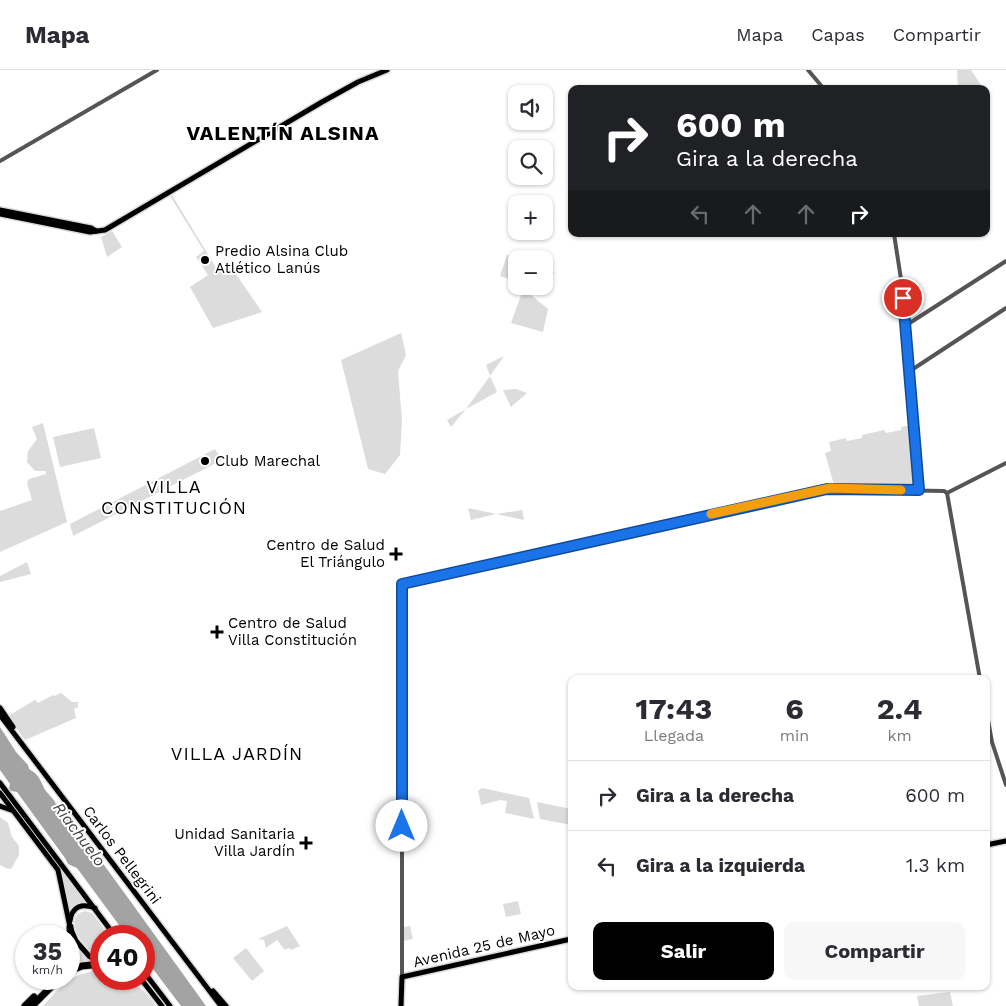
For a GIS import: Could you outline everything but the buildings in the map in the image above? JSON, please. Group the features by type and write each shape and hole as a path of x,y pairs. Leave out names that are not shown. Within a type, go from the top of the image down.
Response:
{"highway":[{"path":"25,1006 41,990"},
{"path":"32,1006 48,990"}],"main road":[{"path":"0,214 82,231 96,231 108,228 322,102 358,82 387,70"},
{"path":"0,210 91,228 96,231"},
{"name":"Carlos Pellegrini","path":"0,708 18,739"},
{"name":"Carlos Pellegrini","path":"0,715 221,1006"},
{"path":"0,783 107,925"},
{"path":"0,794 11,798"},
{"path":"0,794 58,870 70,925"},
{"path":"0,806 14,812"},
{"path":"990,844 1006,841"},
{"path":"70,925 71,916 76,908 85,906 95,908"},
{"name":"Avenida 25 de Mayo","path":"402,977 568,940"},
{"path":"80,946 90,956"},
{"path":"401,1006 402,977"},
{"path":"155,986 170,1006"},
{"name":"Carlos Pellegrini","path":"207,986 226,1006"},
{"path":"149,990 162,1006"}],"street":[{"path":"0,162 157,70"},
{"path":"808,70 821,85"},
{"path":"894,237 901,279 919,490"},
{"path":"905,326 1006,261"},
{"path":"910,372 1006,308"},
{"path":"402,977 402,584 827,489 919,490 944,491 946,493 1006,463"},
{"path":"946,493 979,675"},
{"path":"990,731 1006,785"}],"shaded area":[{"path":"957,70 971,70 981,85 958,85"},
{"name":"Predio Alsina Club Atlético Lanús","path":"172,195 218,271 229,264 262,312 213,328 190,287 208,275 196,257 204,251 170,196"},
{"path":"112,231 122,247 107,257 101,237"},
{"path":"507,255 508,255 508,278 500,276"},
{"path":"521,295 531,295 548,309 543,332 511,323"},
{"path":"401,333 406,355 398,371 402,421 400,455 385,474 368,469 341,360"},
{"path":"504,356 490,376 486,365"},
{"path":"490,376 497,392 466,409"},
{"path":"516,389 527,393 511,407 503,390"},
{"path":"466,409 451,427 447,420"},
{"path":"43,423 67,522 0,552 0,511 32,500 27,483 29,479 46,474 46,471 35,471 27,462 28,451 37,439 32,427"},
{"path":"911,425 916,488 834,485 825,453 831,451 829,442 846,438 847,441 862,438 862,435 884,430 886,433 901,430 901,427"},
{"path":"94,428 101,458 60,467 53,437"},
{"path":"215,449 222,460 73,536 70,524"},
{"path":"468,508 496,514 471,520"},
{"path":"522,510 524,520 496,514"},
{"path":"27,562 31,574 0,582 0,576"},
{"path":"61,693 72,702 78,702 78,707 74,709 76,718 25,740 8,716 35,700 38,703"},
{"path":"482,788 529,798 534,819 505,813 507,801 500,800 481,805 478,791"},
{"path":"5,797 22,815 90,906 82,905 69,918 61,876"},
{"path":"537,802 568,808 568,824 540,819"},
{"path":"0,817 8,823 12,837 19,846 19,855 11,869 0,865"},
{"path":"518,901 521,914 506,917 503,904"},
{"path":"85,911 92,913 101,925 90,925 90,950 80,938 80,925 75,925 78,915"},
{"path":"287,926 300,946 291,950 289,948 285,950 277,940 266,948 264,940 258,939"},
{"path":"410,926 413,939 403,941 404,927"},
{"path":"246,948 264,971 252,981 233,958"},
{"path":"80,951 90,960 90,964 80,966"},
{"path":"90,972 90,990 142,990 156,1006 43,1006 58,990 80,990 80,974"},
{"path":"950,992 953,1006 919,1006 917,996"}],"water":[{"name":"Riachuelo","path":"0,727 16,752 28,765 29,769 37,775 45,790 71,820 148,925 119,925 77,868 68,864 17,792 11,791 9,788 10,784 0,770"},
{"name":"Riachuelo","path":"155,935 206,1006 181,1006 155,972"}],"slow traffic":[{"path":"711,514 830,488 901,490"}],"place":[{"name":"Predio Alsina Club Atlético Lanús","path":"205,260"},
{"name":"Club Marechal","path":"205,461"},
{"name":"Centro de Salud El Triángulo","path":"396,554"},
{"name":"Centro de Salud Villa Constitución","path":"217,632"},
{"name":"Unidad Sanitaria Villa Jardín","path":"306,843"}],"district":[{"name":"VALENTÍN ALSINA","path":"283,133"},
{"name":"VILLA CONSTITUCIÓN","path":"174,497"},
{"name":"VILLA JARDÍN","path":"237,754"}],"route":[{"path":"402,826 402,584 827,489 919,490 903,298"}]}
